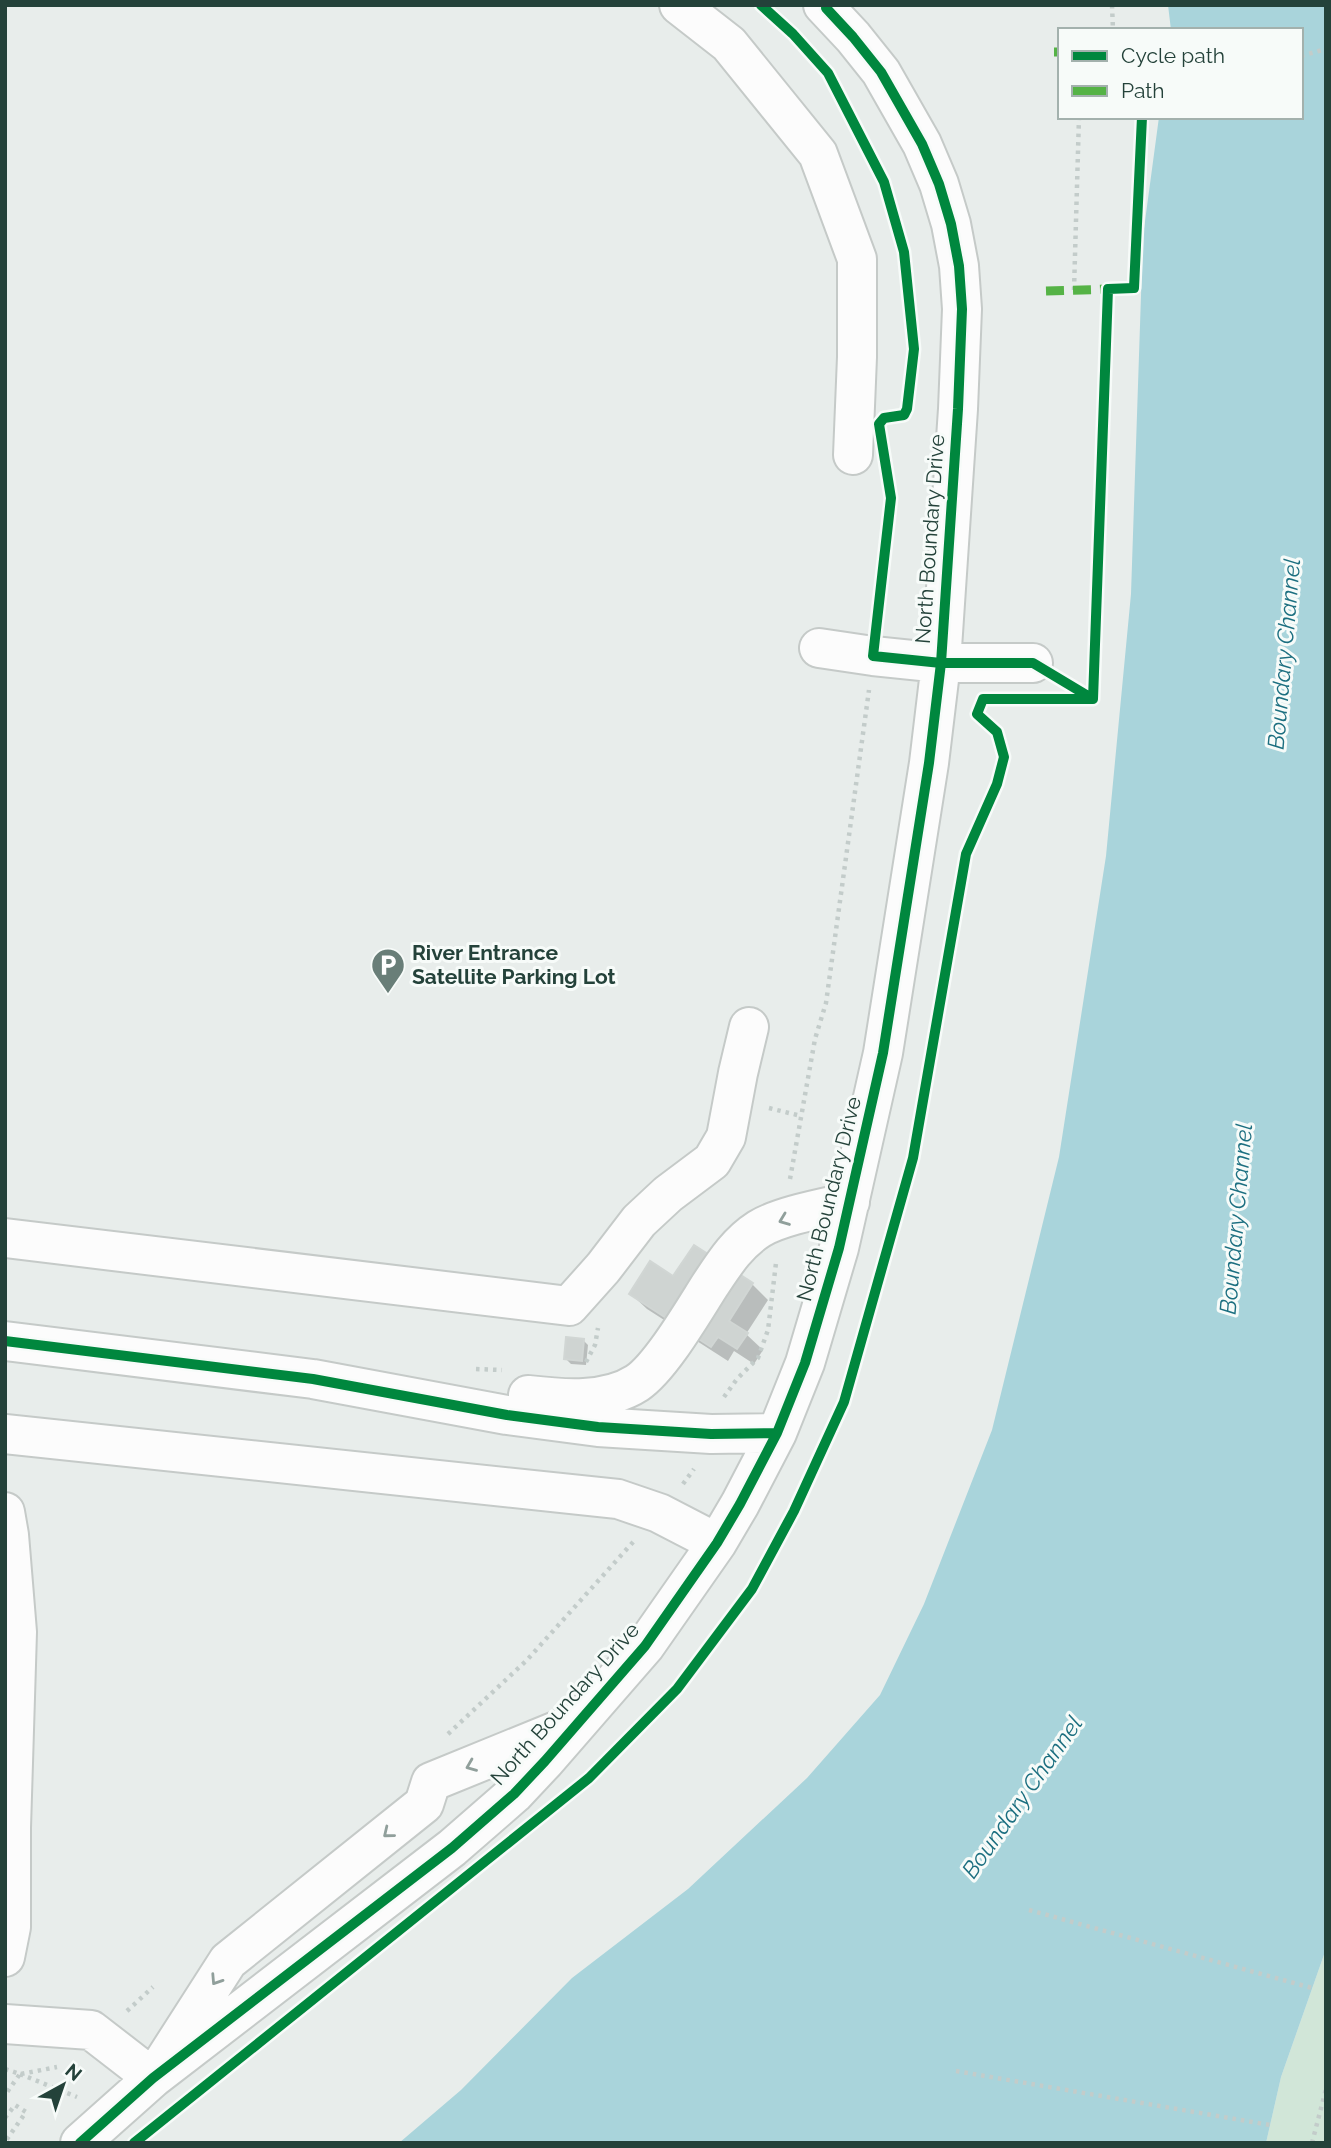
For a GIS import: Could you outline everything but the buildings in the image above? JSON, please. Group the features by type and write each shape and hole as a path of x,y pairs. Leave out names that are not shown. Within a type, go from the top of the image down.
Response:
{"street":[{"path":"679,5 729,44 818,154 857,259 858,357 853,455"},
{"name":"North Boundary Drive","path":"80,2143 153,2078 486,1820 514,1794 645,1646 740,1504 790,1403 823,1307 850,1202 883,1054 900,956 941,663 961,354 959,266 951,223 939,184 922,144 881,72 826,6"},
{"path":"820,648 941,663 1033,663"},
{"path":"5,1238 569,1306 639,1221 667,1194 712,1161 726,1137 749,1027"},
{"path":"313,1379 416,1382 536,1396 585,1398 617,1391 638,1382 655,1364 733,1250 760,1228 798,1214 850,1202"},
{"path":"5,1341 313,1379 508,1415 598,1427 705,1448 777,1433"},
{"path":"638,1382 652,1400 681,1422 705,1448"},
{"path":"5,1434 618,1499 659,1513 717,1542"},
{"path":"5,1512 17,1632 11,1927 5,1957"},
{"path":"5,2024 91,2030 153,2078 228,1961 424,1804 430,1783 579,1722"}],"path":[{"path":"1112,5 1113,28"},
{"path":"1303,56 1326,50"},
{"path":"1074,290 1079,119"},
{"path":"1093,699 1108,289"},
{"path":"724,1398 737,1378 758,1358 768,1330 775,1269 815,1039 826,1003 873,656"},
{"path":"439,1742 527,1660 675,1495 705,1448"},
{"path":"1029,1910 1312,1988"},
{"path":"121,2016 153,1987"},
{"path":"5,2095 20,2074 62,2066"},
{"path":"5,2069 85,2100"},
{"path":"956,2071 1270,2125"},
{"path":"1312,2143 1326,2089"},
{"path":"5,2118 15,2105 26,2112 5,2142"}],"green space":[{"path":"1326,1949 1326,2143 1266,2143 1281,2077"}],"water":[{"name":"Boundary Channel","path":"1168,5 1326,5 1326,1949 1281,2077 1266,2143 399,2143 461,2090 572,1978 688,1889 807,1778 880,1695 924,1604 992,1430 1059,1157 1106,856 1131,594 1143,236 1159,119 1303,119 1303,28 1171,28"}],"marked path":[{"path":"1046,291 1112,289"}],"cycle path":[{"path":"761,5 793,34 828,73 884,182 904,252 914,349 907,409 904,415 884,418 879,424 891,498 873,656 941,663 1033,663 1093,699"},
{"path":"80,2143 153,2078 452,1848 514,1794 545,1761 645,1646 717,1543 777,1433 805,1363 839,1248 883,1053 929,763 941,663 962,309 959,266 951,224 939,184 922,144 881,72 826,8"},
{"path":"1093,699 1108,289 1134,288 1142,119"},
{"path":"134,2143 589,1778 677,1689 752,1589 794,1511 844,1402 913,1158 966,854 997,784 1004,757 997,732 977,714 983,699 1093,699"},
{"path":"5,1341 313,1379 507,1415 598,1427 711,1434 777,1433"}],"place":[{"name":"River Entrance Satellite Parking Lot","path":"388,995"}]}
